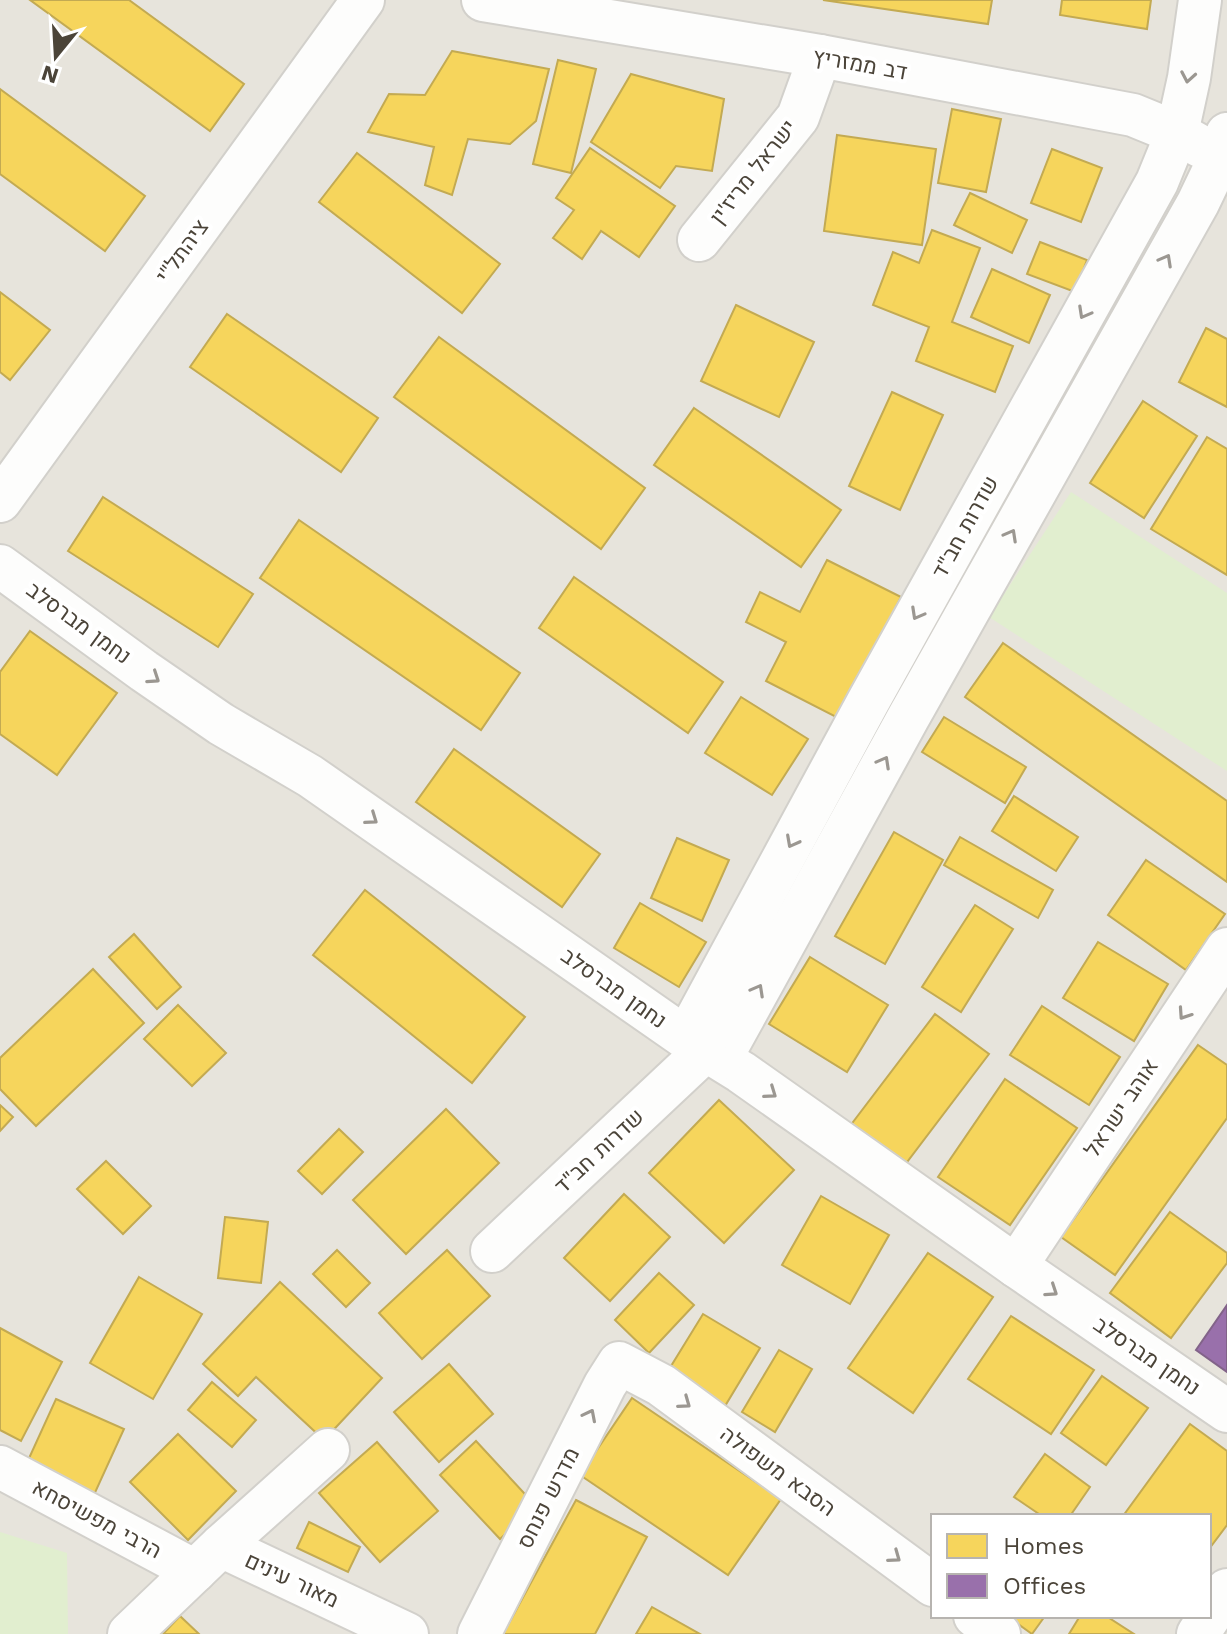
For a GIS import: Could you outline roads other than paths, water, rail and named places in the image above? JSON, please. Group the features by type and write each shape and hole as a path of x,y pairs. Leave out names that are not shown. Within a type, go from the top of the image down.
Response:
{"street":[{"name":"ציהתל\"י","path":"0,501 363,0"},
{"name":"דב ממזריץ","path":"483,0 820,56 1133,115 1225,151"},
{"name":"שדרות חב\"ד","path":"704,1049 884,672 1157,182 1177,133 1189,78 1200,0"},
{"name":"ישראל מריז'ין","path":"699,240 798,117 820,56"},
{"name":"שדרות חב\"ד","path":"492,1251 704,1049 908,718 1225,151"},
{"name":"נחמן מברסלב","path":"0,566 157,680 221,724 310,776 1227,1411"},
{"name":"אוהב ישראל","path":"1016,1266 1227,949"},
{"name":"הסבא משפולה","path":"619,1363 661,1385 931,1584"},
{"name":"מדרש פנחס","path":"479,1634 598,1398 619,1363"},
{"path":"129,1634 328,1450"},
{"name":"הרבי מפשיסחא","path":"0,1467 208,1558"},
{"name":"מאור עינים","path":"208,1558 407,1634"},
{"path":"1211,1614 1227,1590"},
{"path":"978,1618 999,1634"}]}
